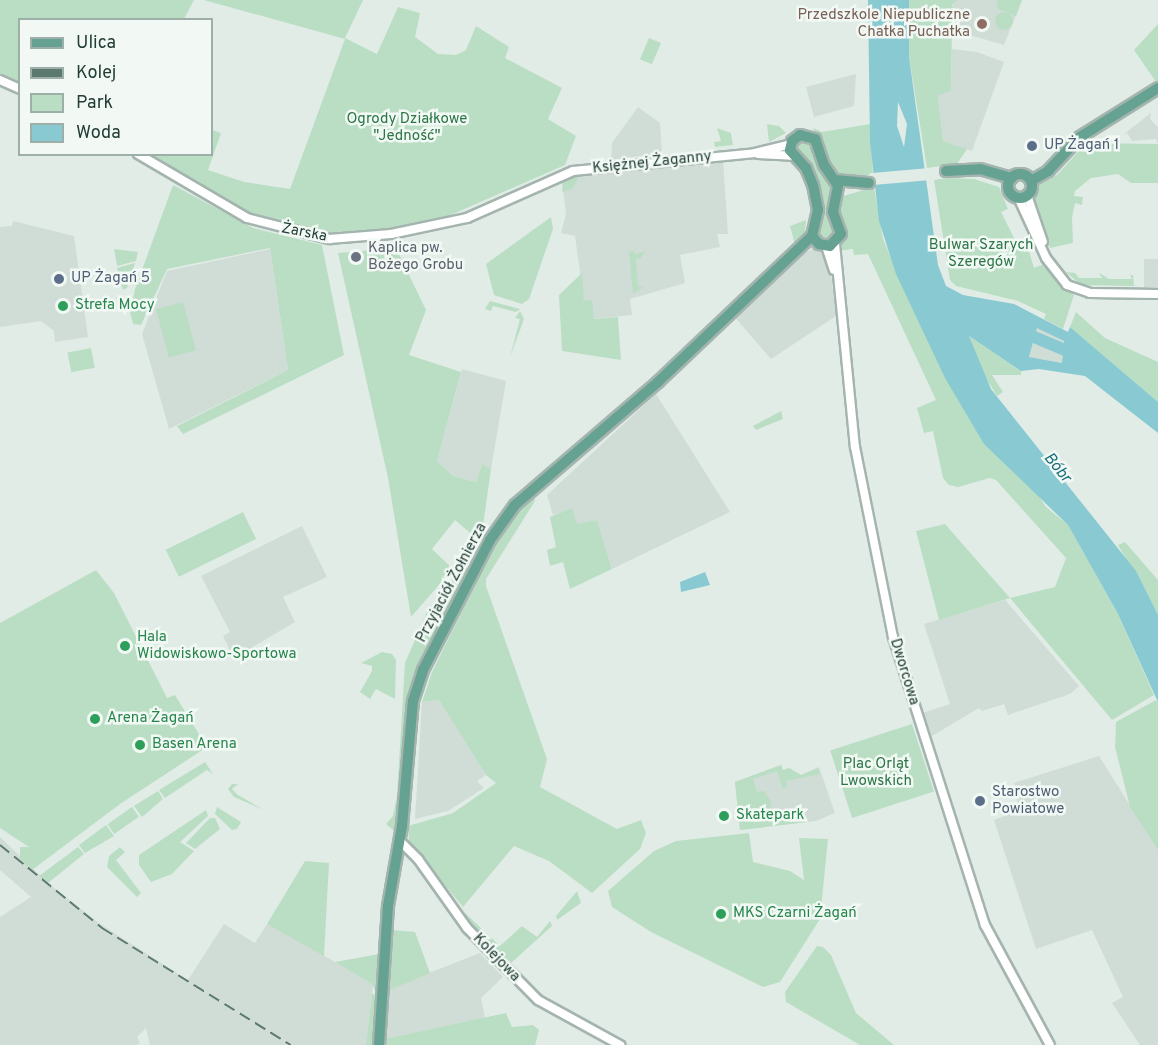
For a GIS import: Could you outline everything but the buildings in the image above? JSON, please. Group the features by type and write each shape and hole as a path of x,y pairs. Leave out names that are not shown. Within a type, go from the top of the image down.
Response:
{"main road":[{"path":"1030,187 1022,174 1010,182 981,175 946,171 972,168 1010,182 1018,197 1030,187 1048,171 1080,137 1158,88"},
{"path":"800,135 812,136 824,165 836,185 833,212 841,234 823,243 813,185 806,168 792,156 790,144 800,135"},
{"name":"Przyjaciół Żołnierza","path":"379,1045 388,906 399,840 413,701 423,670 501,521 790,258 823,243"}],"street":[{"path":"0,80 18,88"},
{"name":"Księżnej Żaganny","path":"550,179 589,169 755,153 790,144"},
{"name":"Księżnej Żaganny","path":"755,153 792,156"},
{"name":"Żarska","path":"141,156 247,218 328,239 391,234 467,218 550,179"},
{"path":"1030,187 1030,204 1055,270"},
{"path":"1018,197 1041,250 1055,270 1078,291 1158,294"},
{"name":"Dworcowa","path":"823,243 836,276 855,447 893,637 984,925 1050,1045"},
{"name":"Kolejowa","path":"399,840 418,859 467,928 538,1000 620,1045"}],"shaded area":[{"name":"Przedszkole Niepubliczne Chatka Puchatka","path":"953,0 1022,0 1004,45 952,30"},
{"path":"952,49 977,52 1004,62 972,151 943,141 938,94 951,91"},
{"path":"856,74 854,106 814,117 806,87"},
{"path":"638,107 660,123 662,153 611,160 612,143"},
{"path":"1151,113 1150,119 1158,127 1158,144 1156,139 1132,141 1127,133 1124,134"},
{"path":"723,160 728,234 717,234 720,247 680,255 685,283 630,299 632,315 594,319 584,301 575,236 561,233 566,214 562,181 589,172"},
{"path":"13,221 74,236 88,337 55,342 54,331 41,321 0,327 0,227 12,226"},
{"path":"814,248 824,251 830,267 836,316 771,359 732,314 795,259"},
{"path":"270,249 288,370 169,429 142,334 167,271"},
{"path":"1144,259 1158,259 1158,289 1144,289"},
{"path":"1037,327 1064,341 1062,363 1029,357"},
{"path":"462,369 506,381 491,469 482,464 476,482 453,476 437,461"},
{"path":"656,394 730,512 612,569 597,520 576,525 572,509 553,515 547,495"},
{"path":"302,526 327,577 283,597 295,622 234,658 223,636 230,632 201,576"},
{"path":"1005,600 1079,686 1070,694 1008,715 1004,704 982,711 979,708 932,736 923,713 950,704 924,624"},
{"path":"439,700 486,775 477,781 484,788 448,811 415,819 422,702"},
{"path":"1099,756 1158,850 1158,1045 1140,1045 1112,1003 1123,997 1092,930 1036,949 994,820 1019,810 1014,783"},
{"path":"781,765 783,770 789,768 801,775 819,767 835,813 816,821 740,830 735,782"},
{"path":"0,837 48,883 100,924 188,980 224,924 255,943 267,924 283,932 373,984 366,1045 150,1045 146,1028 137,1037 140,1043 137,1045 0,1045 0,917 31,897 0,870"},
{"path":"480,953 503,977 481,998 485,1018 385,1039 388,989"}],"green space":[{"path":"0,0 194,0 185,18 18,18 18,82 0,73"},
{"name":"Ogrody Działkowe \"Jedność\"","path":"204,0 363,0 345,38 377,54 398,7 420,13 415,37 438,54 456,55 466,50 476,26 509,47 505,58 562,88 548,119 576,136 565,165 437,221 336,237 248,213 155,156 213,156 208,170 244,182 290,189 345,39"},
{"path":"909,0 957,0 952,5 957,24 968,28 966,34 952,30 951,91 938,95 943,141 967,149 957,164 927,168 909,57"},
{"path":"997,0 1022,0 1016,16 998,9"},
{"path":"1004,12 1010,15 1013,21 1010,27 1004,30 998,27 995,21 998,15"},
{"path":"1158,24 1158,81 1156,82 1134,50"},
{"path":"649,38 661,43 652,64 640,59"},
{"path":"767,124 779,126 786,133 769,142"},
{"path":"870,124 873,175 838,175 830,168 813,128 822,132"},
{"path":"717,128 731,133 733,145 715,147 714,142 721,141"},
{"name":"Ogrody Działkowe \"Jedność\"","path":"213,130 221,133 213,156"},
{"path":"806,141 833,186 835,233 829,241 818,234 820,216 795,149 799,142"},
{"path":"1086,143 1158,144 1158,183 1131,183 1118,174 1091,178 1075,191 1074,196 1083,197 1082,205 1075,203 1072,217 1073,243 1050,248 1032,196 1036,187 1057,175"},
{"path":"580,174 573,188 562,192 563,180"},
{"name":"Bulwar Szarych Szeregów","path":"974,179 999,187 1008,209 1001,212 1017,244 1026,241 1034,268 1046,263 1057,282 1074,295 1063,329 1044,319 1046,314 1018,301 956,286 950,280 934,180"},
{"path":"173,185 253,228 322,245 344,355 183,434 177,426 288,370 270,248 167,269 141,325 133,324 130,312 135,289"},
{"path":"874,187 883,239 914,311 1046,507 1068,525 1118,614 1154,695 1112,720 1010,598 1055,587 1066,558 996,480 990,478 958,487 949,485 943,478 933,431 924,433 917,408 936,400 868,254 854,255 853,249 838,251 842,240 836,215 840,197"},
{"path":"551,217 553,229 529,299 522,304 494,295 486,264"},
{"path":"806,220 805,232 795,245 790,226"},
{"path":"396,248 426,310 409,355 461,372 437,461 453,476 476,482 482,464 491,469 483,526 475,537 455,520 432,549 453,569 411,617 388,478 338,253"},
{"path":"114,249 138,252 136,261 117,266"},
{"path":"634,251 635,255 645,251 641,258 636,259 638,286 643,287 633,294 629,252"},
{"path":"135,263 127,288 123,290 117,268"},
{"path":"1066,272 1075,273 1079,278 1102,278 1099,273 1109,279 1132,279 1130,275 1133,275 1134,286 1081,285"},
{"path":"582,273 584,301 592,300 594,319 618,317 621,360 562,351 559,295"},
{"path":"490,301 520,309 516,312 493,306 491,311 485,309"},
{"path":"183,302 196,350 169,358 156,309"},
{"path":"520,311 524,319 510,357 520,319 515,318"},
{"path":"1076,312 1105,338 1158,362 1158,402 1070,327"},
{"path":"969,336 1021,371 1021,375 992,375 1003,392 997,396 978,365"},
{"path":"91,348 95,368 71,372 67,353"},
{"path":"781,411 783,419 756,430 753,426"},
{"path":"534,497 535,501 486,579 486,586 547,759 540,787 617,829 641,820 646,833 640,849 592,893 549,861 514,846 463,907 409,842 408,826 453,813 496,783 486,775 439,700 422,702 432,672 498,539 515,514"},
{"path":"572,508 577,524 597,520 612,569 570,589 563,562 550,566 547,550 556,547 550,517"},
{"path":"243,512 256,539 179,577 166,550"},
{"path":"945,524 1010,598 939,620 916,531"},
{"path":"1125,542 1158,580 1158,615 1118,545"},
{"path":"481,545 409,704 398,825 394,831 386,824 393,816 397,796 405,663 427,612"},
{"name":"Arena Żagań","path":"96,570 114,593 167,698 175,695 202,739 204,749 120,804 32,870 20,859 20,847 29,847 0,828 0,623"},
{"path":"382,652 392,654 396,660 395,699 376,689 370,699 360,692 372,671 372,666 361,663"},
{"path":"1156,700 1158,702 1158,850 1130,807 1115,747 1116,722"},
{"name":"Plac Orląt Lwowskich","path":"912,724 934,792 852,818 830,751"},
{"path":"205,762 213,774 207,770 165,798 159,790"},
{"path":"781,765 783,770 789,768 801,775 818,768 820,774 786,781 787,787 783,789 777,771 753,779 757,792 764,791 770,800 773,820 753,822 804,819 807,822 740,830 735,782"},
{"path":"232,784 238,784 232,789 238,795 264,810 234,797 228,789"},
{"path":"158,791 163,799 142,817 134,806"},
{"path":"132,807 139,817 114,834 107,824"},
{"path":"217,807 241,822 237,829 232,830 215,814"},
{"path":"206,810 208,816 180,842 194,851 172,874 151,882 139,865 139,855"},
{"path":"210,818 215,818 220,829 195,849 186,843"},
{"path":"106,825 114,836 85,853 79,845"},
{"name":"MKS Czarni Żagań","path":"749,833 753,862 790,871 804,880 799,838 828,839 820,919 780,982 763,987 651,932 612,907 608,891 654,851 676,841"},
{"path":"78,847 84,854 48,883 39,876"},
{"path":"120,847 125,852 116,860 141,893 137,897 107,867 109,856"},
{"path":"305,861 329,863 324,956 267,924"},
{"path":"577,891 581,903 557,920 556,916"},
{"path":"465,913 500,946 522,926 537,937 550,921 552,926 511,963 468,923"},
{"path":"392,930 415,932 430,973 390,990"},
{"path":"817,946 823,947 831,955 856,1013 894,1045 860,1045 786,1002 785,992"},
{"path":"379,954 375,990 372,984 335,962"},
{"path":"372,993 377,997 374,1045 366,1045"},
{"path":"506,1013 512,1027 533,1025 539,1030 535,1045 385,1045 385,1039"}],"water":[{"path":"868,0 909,0 909,57 938,265 946,286 963,295 1014,304 1068,332 1070,327 1158,402 1158,433 1085,376 1039,369 1021,371 969,336 991,389 1136,571 1158,615 1158,702 1118,614 1068,525 984,444 945,378 896,274 879,221 870,142","holes":["898,102 907,124 904,147 897,126","1037,328 1064,341 1062,363 1029,357"]},
{"path":"705,572 710,585 681,592 680,582"}],"pier":[{"path":"930,168 931,180 870,185 869,173"}],"waterway":[{"name":"Bóbr","path":"1020,331 1079,356"}],"railway":[{"path":"0,845 102,928 291,1045"}],"place":[{"name":"Przedszkole Niepubliczne Chatka Puchatka","path":"982,24"},
{"name":"UP Żagań 1","path":"1032,146"},
{"name":"Kaplica pw. Bożego Grobu","path":"356,257"},
{"name":"UP Żagań 5","path":"59,279"},
{"name":"Strefa Mocy","path":"63,306"},
{"name":"Hala Widowiskowo-Sportowa","path":"125,646"},
{"name":"Arena Żagań","path":"95,719"},
{"name":"Basen Arena","path":"140,745"},
{"name":"Starostwo Powiatowe","path":"980,801"},
{"name":"Skatepark","path":"724,816"},
{"name":"MKS Czarni Żagań","path":"721,914"}]}
